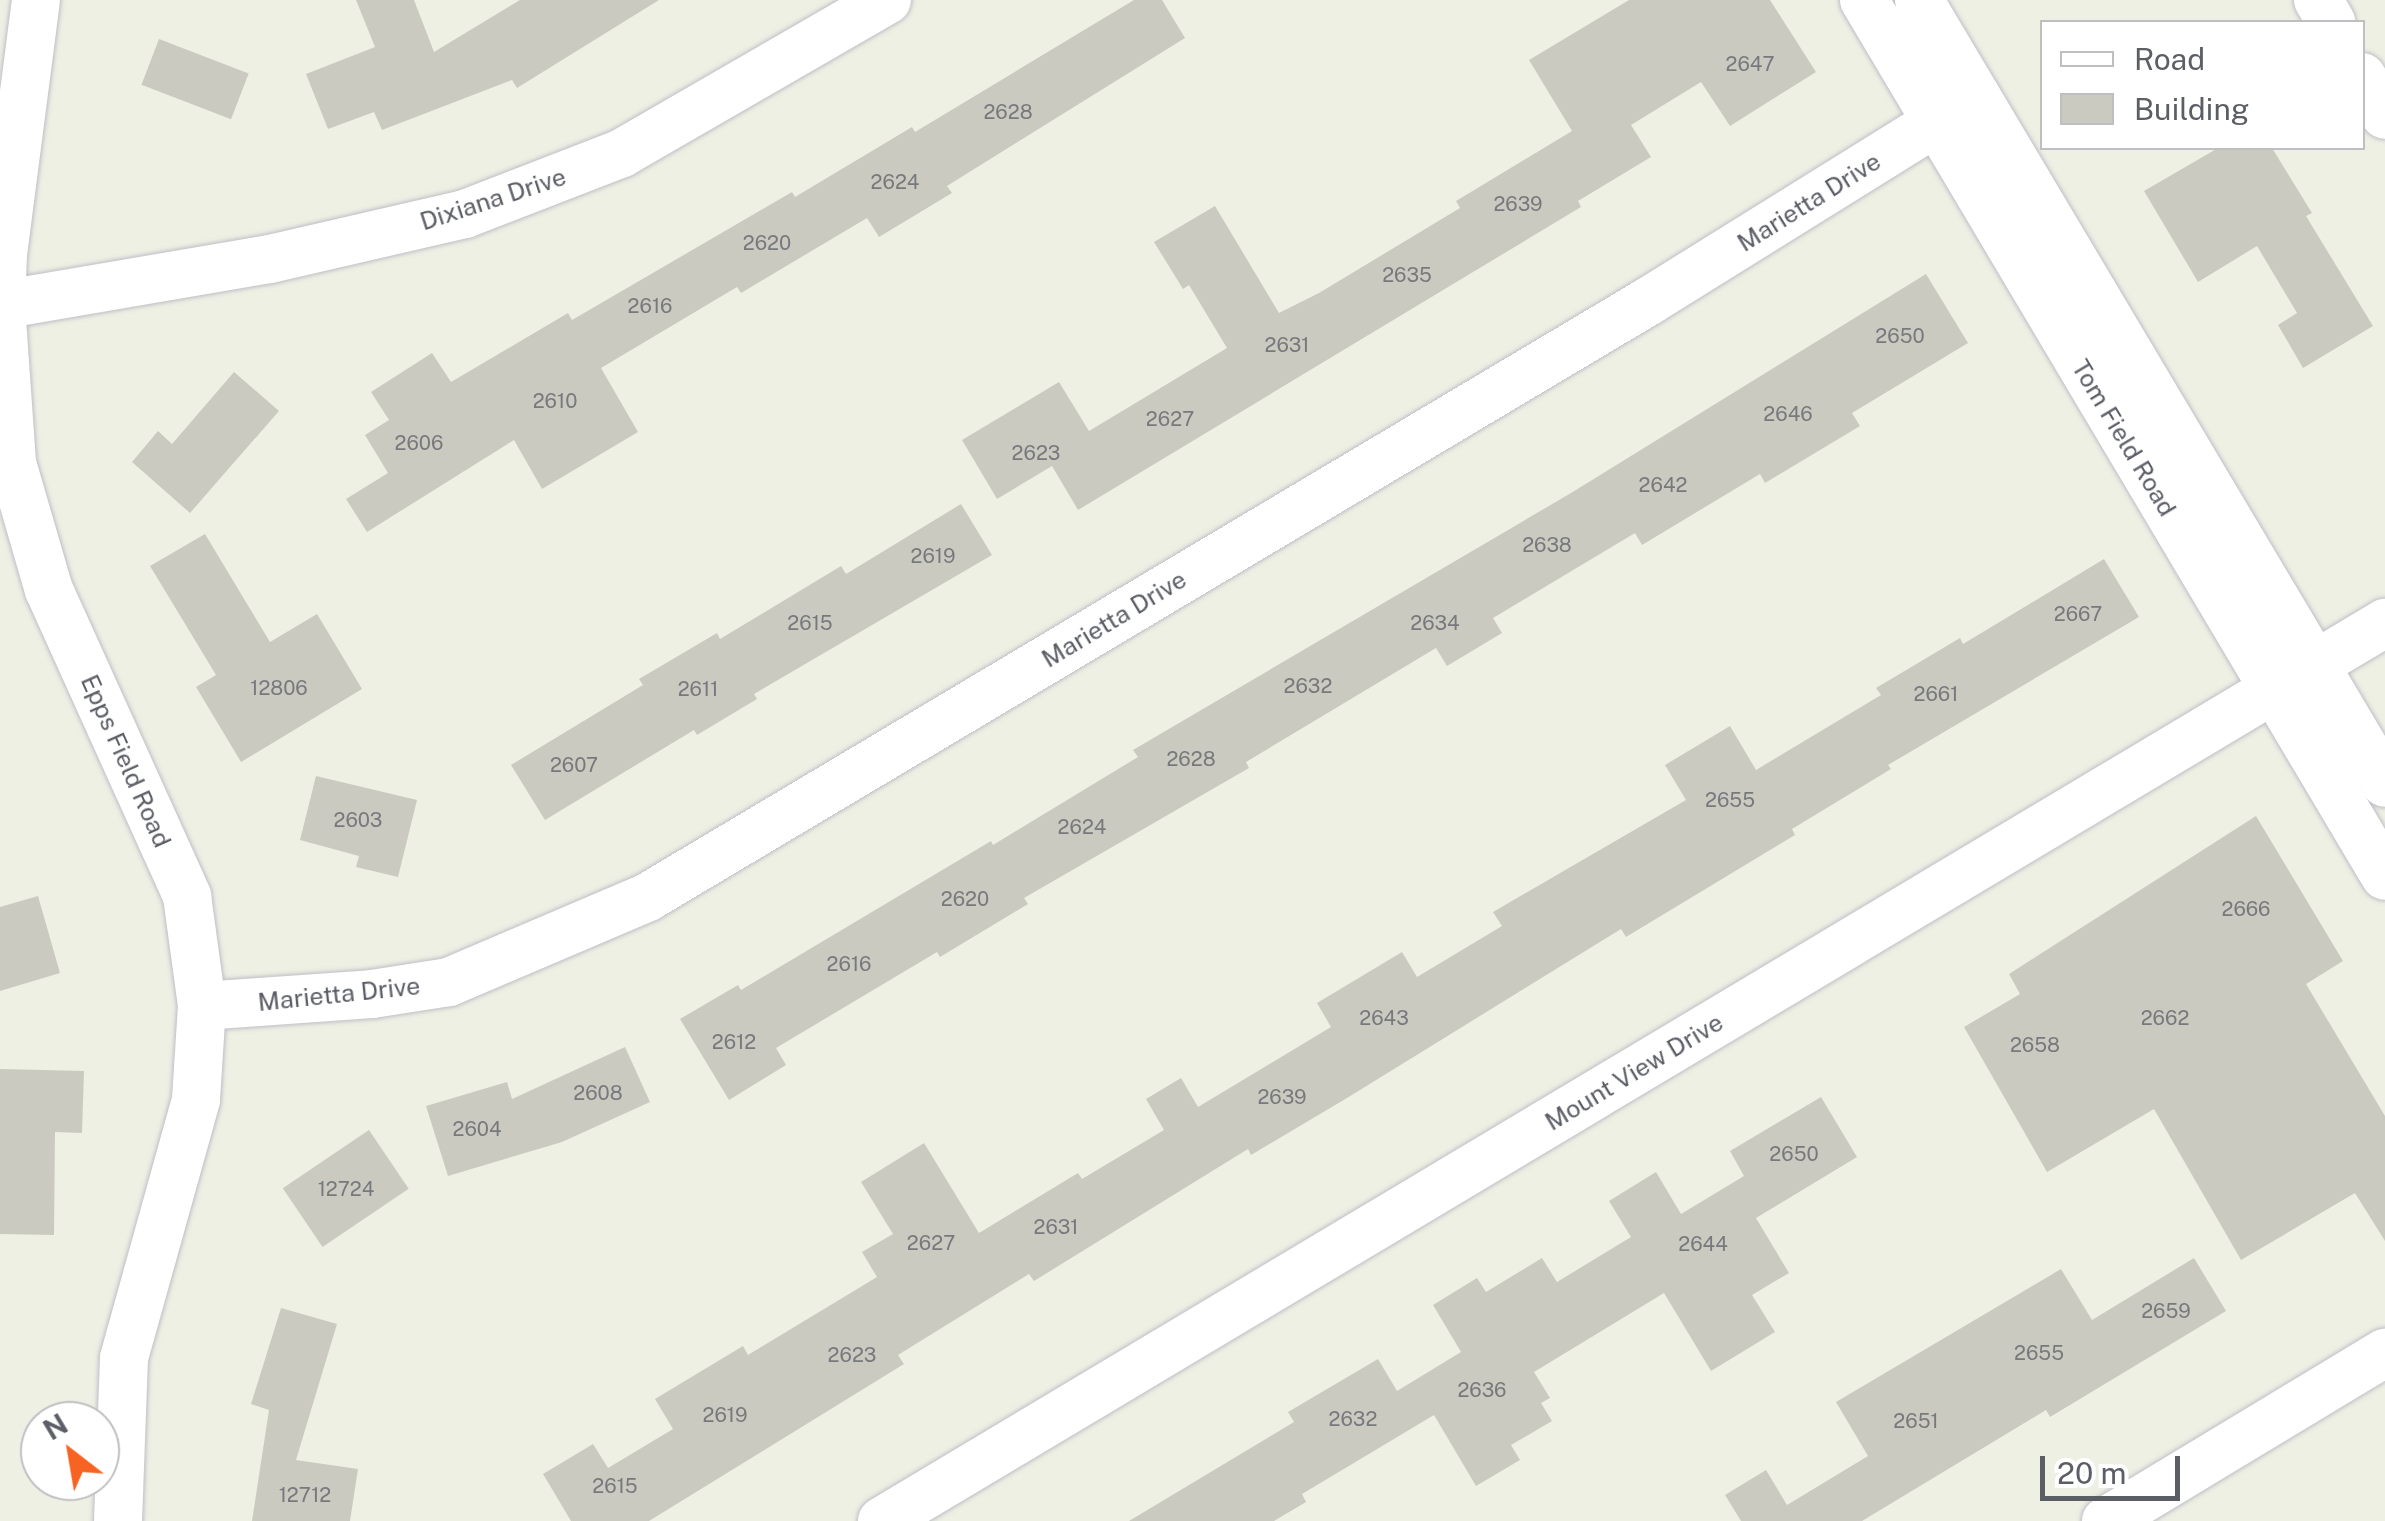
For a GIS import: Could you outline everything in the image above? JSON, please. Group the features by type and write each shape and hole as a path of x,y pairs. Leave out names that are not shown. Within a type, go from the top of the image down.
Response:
{"street":[{"name":"Epps Field Road","path":"36,0 3,254 2,306 12,463 48,590 187,896 202,1006 196,1100 124,1358 118,1521"},
{"name":"Dixiana Drive","path":"2,306 270,259 465,214 622,154 887,0"},
{"name":"Tom Field Road","path":"1864,0 2385,876"},
{"name":"Tom Field Road","path":"1919,0 2385,784"},
{"path":"2365,82 2385,115"},
{"name":"Marietta Drive","path":"202,1006 372,994 449,982 648,896 1649,301 1977,97"},
{"name":"Mount View Drive","path":"882,1521 2385,623"},
{"path":"2106,1521 2385,1352"}],"building":[{"path":"356,0 414,0 434,52 520,0 659,0 517,88 512,80 382,130 374,112 328,129 306,74 375,47"},
{"path":"1134,0 1162,0 1185,38 947,186 952,193 879,237 867,218 741,293 737,287 601,368 638,432 542,489 514,440 367,532 346,499 388,473 365,435 389,420 371,392 432,353 451,382 568,313 572,320 792,192 795,197 912,127 915,132"},
{"path":"1629,0 1770,0 1816,72 1730,126 1701,82 1631,125 1651,157 1578,201 1581,207 1078,510 1052,466 997,499 962,440 1059,382 1089,431 1227,348 1189,285 1183,289 1154,242 1215,206 1279,313 1319,293 1460,208 1456,201 1572,131 1529,60"},
{"path":"159,39 249,73 231,119 141,85"},
{"path":"2215,150 2273,150 2312,213 2306,216 2373,326 2303,368 2278,325 2297,313 2257,246 2198,282 2144,191"},
{"path":"1926,274 1968,343 1852,413 1860,426 1765,483 1760,474 1642,545 1635,533 1493,618 1502,633 1447,666 1436,648 1246,762 1249,768 1024,898 1028,904 940,957 937,952 776,1048 786,1065 729,1100 680,1019 738,985 741,990 991,841 993,845 1138,757 1133,750 1571,493"},
{"path":"234,372 279,411 190,513 132,462 158,431 172,444"},
{"path":"961,504 992,555 754,694 757,699 697,735 694,730 545,820 511,765 643,685 639,679 717,633 720,639 841,566 846,574"},
{"path":"205,534 270,642 317,614 362,689 241,762 196,687 216,675 150,566"},
{"path":"2104,559 2139,617 1888,765 1891,769 1792,829 1795,835 1626,937 1621,929 1347,1098 1251,1155 1248,1149 1034,1281 1029,1274 898,1355 904,1364 649,1521 571,1521 543,1474 593,1444 608,1468 673,1429 655,1399 743,1346 748,1355 877,1277 862,1252 893,1234 861,1182 924,1143 979,1233 1078,1173 1082,1179 1164,1130 1146,1099 1181,1078 1198,1107 1331,1027 1317,1003 1402,952 1417,977 1502,926 1493,912 1686,800 1665,765 1730,726 1756,770 1881,695 1876,688 1960,638 1963,644"},
{"path":"316,776 417,800 398,877 356,867 359,856 300,840"},
{"path":"2256,816 2343,961 2306,984 2385,1116 2385,1241 2355,1193 2241,1260 2154,1109 2047,1172 1964,1027 2020,994 2009,974"},
{"path":"38,896 60,973 0,991 0,907"},
{"path":"625,1047 650,1102 562,1142 448,1176 426,1106 507,1082 512,1099"},
{"path":"0,1069 84,1071 82,1133 55,1132 54,1235 0,1234"},
{"path":"1821,1097 1857,1157 1756,1218 1789,1273 1752,1295 1775,1332 1711,1371 1664,1293 1534,1372 1550,1398 1541,1403 1552,1421 1511,1445 1520,1460 1476,1486 1434,1415 1302,1494 1306,1502 1274,1521 1129,1521 1294,1422 1288,1412 1378,1359 1397,1391 1461,1352 1433,1305 1477,1278 1486,1292 1542,1258 1557,1282 1631,1237 1609,1201 1656,1172 1681,1214 1744,1176 1730,1151"},
{"path":"369,1130 409,1189 322,1247 283,1188"},
{"path":"2194,1258 2226,1311 2050,1417 2046,1410 1862,1521 1741,1521 1725,1495 1766,1470 1787,1505 1868,1456 1836,1402 2061,1269 2092,1320"},
{"path":"281,1308 337,1324 296,1460 358,1469 350,1521 252,1521 269,1410 251,1404"}]}
